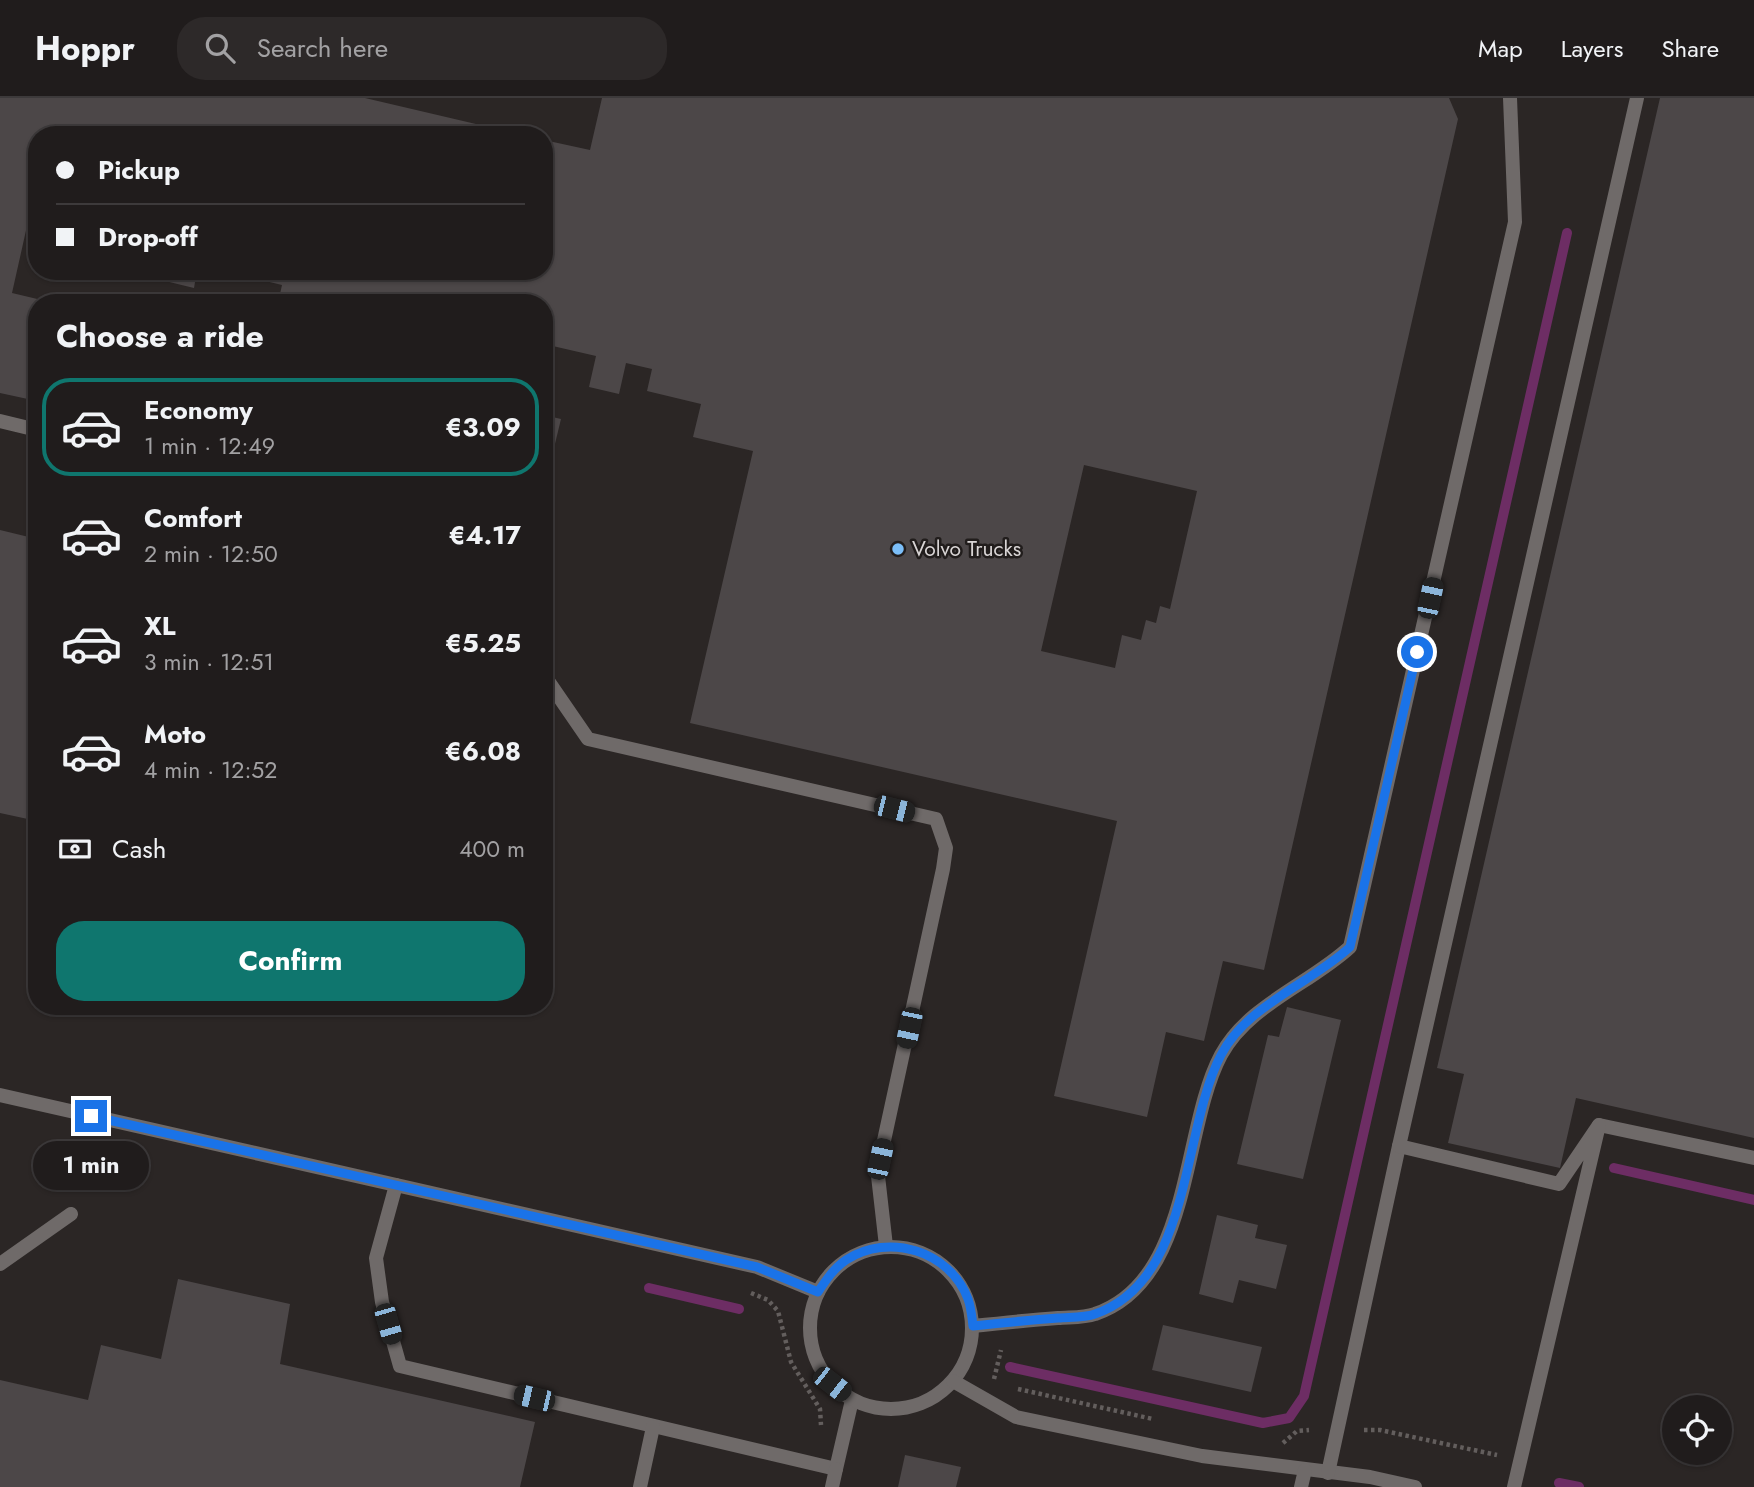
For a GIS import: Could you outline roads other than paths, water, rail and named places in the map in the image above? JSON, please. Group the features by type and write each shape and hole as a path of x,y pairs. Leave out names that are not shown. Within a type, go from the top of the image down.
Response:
{"lane":[{"path":"1328,1473 1399,1146 1637,98"},
{"path":"973,1326 1094,1315 1120,1301 1146,1275 1173,1227 1210,1084 1221,1055 1249,1019 1332,964 1350,947 1515,222 1513,100"},
{"path":"0,421 28,428"},
{"path":"553,688 588,739 936,819 946,848 943,869 880,1159 878,1177 886,1246"},
{"path":"0,1095 757,1267 818,1292"},
{"path":"1399,1146 1559,1184 1599,1125"},
{"path":"1599,1125 1754,1158"},
{"path":"1514,1487 1599,1125"},
{"path":"396,1185 376,1258 382,1302 400,1366 836,1468"},
{"path":"0,1264 71,1214"},
{"path":"886,1246 912,1249 936,1259 956,1277 968,1300 973,1326 968,1355 953,1381 932,1399 906,1408 878,1408 852,1399 832,1384 818,1364 810,1340 810,1315 818,1292 830,1274 846,1260 865,1250 886,1246"},
{"path":"953,1381 1016,1417 1202,1456 1370,1477 1415,1487"},
{"path":"831,1487 852,1399"},
{"path":"640,1487 653,1427"},
{"path":"1301,1487 1305,1470"}],"waterway":[{"path":"1010,1367 1263,1423 1289,1418 1304,1396 1567,233"},
{"path":"1614,1168 1754,1200"},
{"path":"649,1288 739,1309"},
{"path":"1559,1483 1579,1487"}],"place":[{"name":"Volvo Trucks","path":"898,549"}]}
